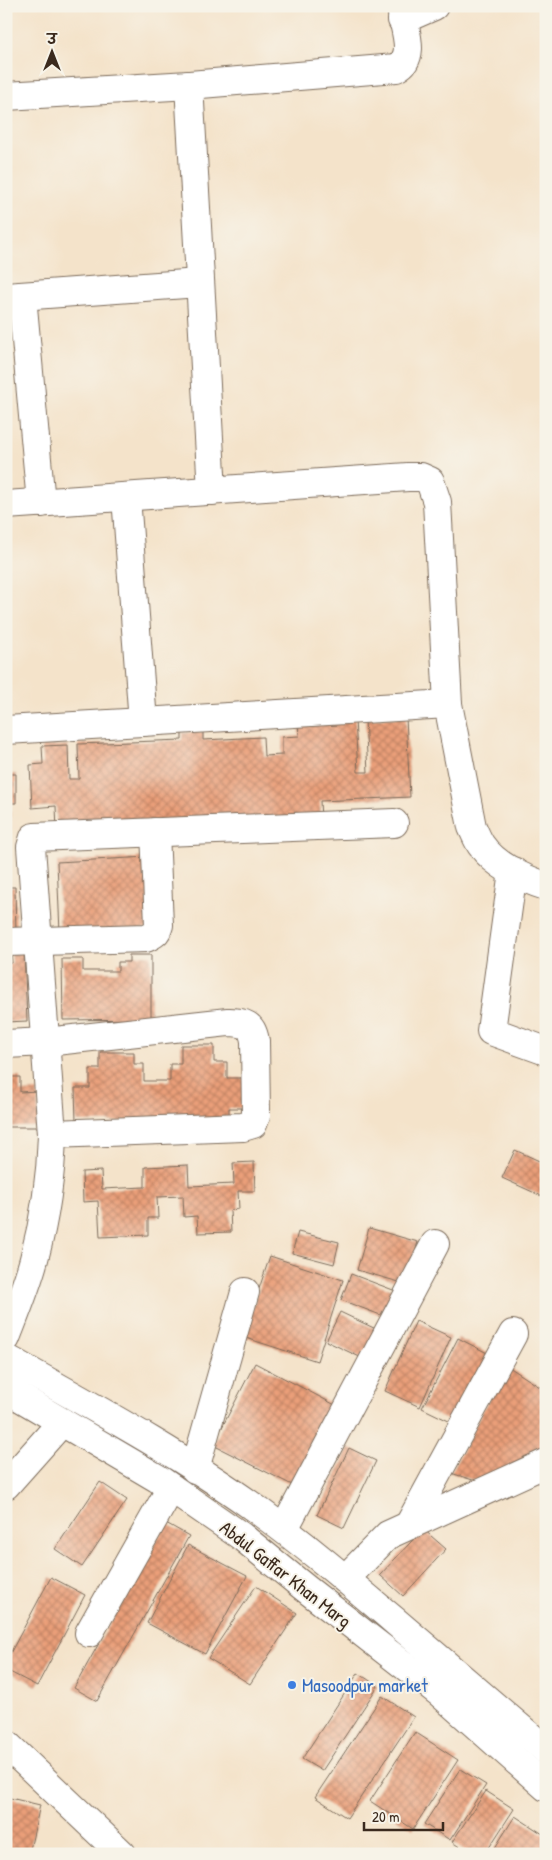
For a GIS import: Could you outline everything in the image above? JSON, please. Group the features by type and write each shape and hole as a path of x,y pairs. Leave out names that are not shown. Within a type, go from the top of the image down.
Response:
{"street":[{"path":"6,96 189,85 396,68 405,59 409,43 401,13 434,6"},
{"path":"189,85 212,491"},
{"path":"41,503 14,296 199,283"},
{"path":"6,505 408,477 421,477 430,481 437,502 448,704 472,827 480,844 492,858 513,871 546,886"},
{"path":"126,497 143,722"},
{"path":"6,730 448,704"},
{"path":"6,1338 34,1259 47,1194 52,1134 31,847 34,838 394,823"},
{"path":"6,942 146,938 155,933 159,925 155,832"},
{"path":"513,871 491,1031 546,1051"},
{"path":"6,1044 46,1042 228,1022 242,1023 249,1026 253,1031 255,1041 256,1116 253,1124 243,1127 52,1134"},
{"path":"284,1529 435,1244"},
{"path":"195,1468 245,1292"},
{"path":"409,1525 513,1334"},
{"name":"Abdul Gaffar Khan Marg","path":"6,1358 195,1468 284,1529 546,1750"},
{"name":"Abdul Gaffar Khan Marg","path":"6,1389 171,1488 241,1536 441,1694 546,1786"},
{"path":"6,1486 62,1422"},
{"path":"345,1579 388,1535 546,1463"},
{"path":"89,1633 171,1488"},
{"path":"6,1744 122,1854"}],"building":[{"path":"406,717 410,797 320,801 321,819 57,832 56,806 32,808 30,765 43,764 42,746 68,745 69,779 79,779 78,744 182,740 182,733 203,732 203,740 263,737 264,756 282,755 282,737 299,736 298,722 355,719 358,772 368,772 365,719"},
{"path":"6,774 16,774 16,803 10,803 11,831 6,831"},
{"path":"148,857 152,928 60,933 57,862"},
{"path":"6,887 15,887 16,934 6,935"},
{"path":"24,952 27,1021 6,1022 6,964 12,963 11,953"},
{"path":"129,955 151,955 151,1019 63,1020 62,959 83,959 83,971 118,971 118,962 129,962"},
{"path":"181,1045 214,1045 214,1062 227,1062 227,1078 247,1078 247,1108 229,1108 229,1121 76,1122 75,1088 90,1088 90,1069 100,1069 100,1052 134,1052 134,1064 144,1064 144,1081 170,1081 170,1064 181,1064"},
{"path":"6,1077 20,1077 20,1092 38,1091 38,1127 6,1127"},
{"path":"515,1150 546,1164 546,1198 502,1178"},
{"path":"254,1162 255,1191 238,1191 239,1209 230,1210 231,1232 198,1233 197,1216 184,1217 183,1196 157,1197 158,1218 148,1218 148,1235 100,1237 98,1201 83,1202 82,1172 101,1171 102,1189 145,1187 145,1167 188,1165 189,1186 234,1184 233,1163"},
{"path":"369,1228 418,1242 406,1284 357,1270"},
{"path":"298,1232 339,1242 334,1264 292,1253"},
{"path":"270,1256 343,1280 317,1361 243,1337"},
{"path":"351,1274 401,1293 391,1319 341,1300"},
{"path":"340,1312 378,1330 364,1359 326,1341"},
{"path":"416,1321 451,1337 420,1407 385,1391"},
{"path":"458,1338 493,1356 457,1425 422,1408"},
{"path":"255,1363 339,1407 296,1487 213,1445"},
{"path":"506,1365 546,1391 546,1456 482,1483 451,1473"},
{"path":"349,1448 376,1461 344,1528 317,1515"},
{"path":"100,1482 127,1500 82,1567 55,1549"},
{"path":"166,1523 189,1536 97,1701 74,1688"},
{"path":"423,1529 446,1549 403,1596 380,1575"},
{"path":"188,1545 247,1576 205,1654 147,1623"},
{"path":"51,1577 85,1595 37,1686 6,1670 6,1661"},
{"path":"256,1586 297,1613 250,1684 208,1658"},
{"path":"358,1673 378,1686 322,1771 302,1759"},
{"path":"382,1696 414,1717 347,1818 315,1797"},
{"path":"415,1732 458,1760 413,1829 370,1801"},
{"path":"460,1769 486,1785 450,1840 424,1824"},
{"path":"486,1791 514,1809 485,1854 470,1854 452,1842"},
{"path":"6,1797 40,1805 29,1854 6,1854"},
{"path":"515,1816 546,1836 546,1840 537,1854 491,1854"}],"place":[{"name":"Masoodpur market","path":"292,1685"}]}
